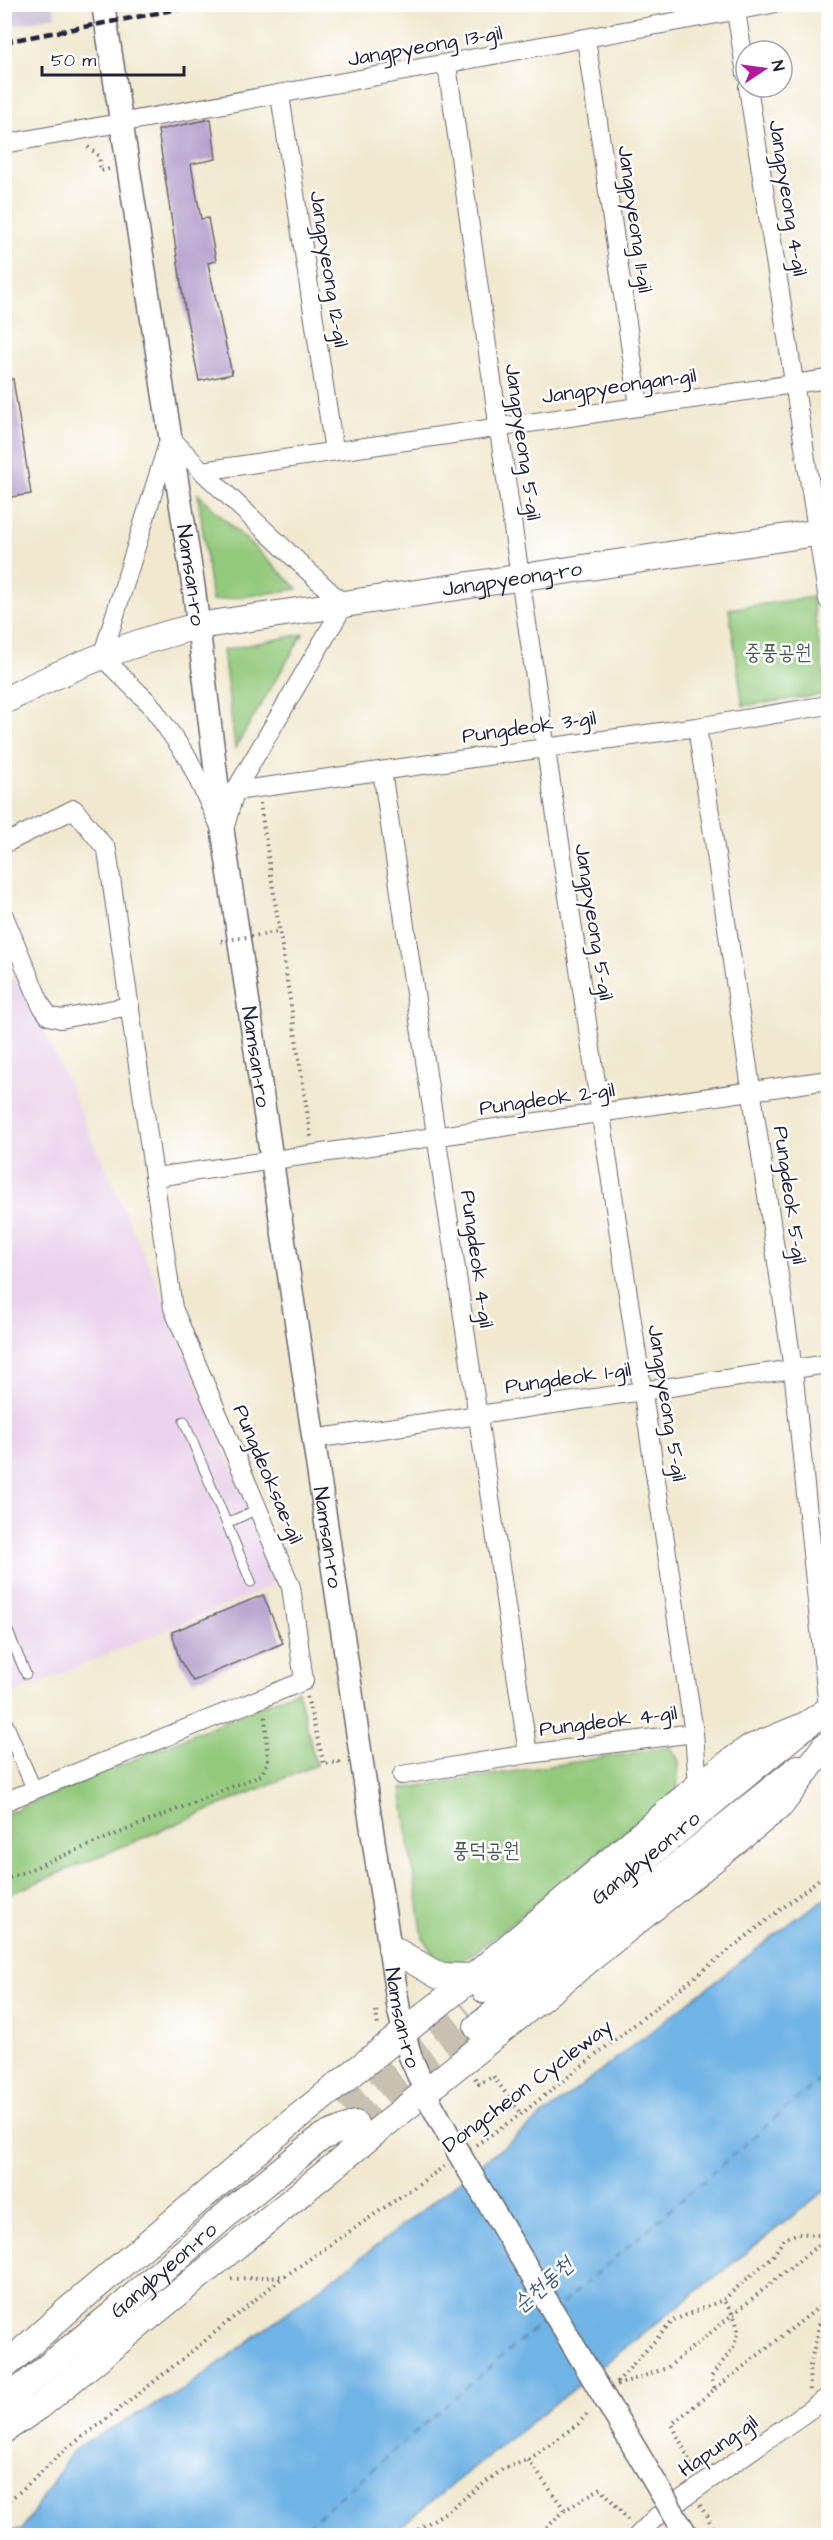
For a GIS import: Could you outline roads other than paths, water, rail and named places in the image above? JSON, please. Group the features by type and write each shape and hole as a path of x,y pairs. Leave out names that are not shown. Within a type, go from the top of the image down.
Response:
{"main road":[{"name":"Jangpyeong-ro","path":"4,701 102,657 198,626 823,532"},
{"name":"Gangbyeon-ro","path":"827,1745 471,2017 806,1725 828,1709"},
{"path":"4,2367 178,2217 405,2034 698,1786 748,1749 806,1725"},
{"path":"4,2430 40,2406 428,2097 781,1805 827,1745"},
{"path":"391,1948 439,1976 473,1977"},
{"name":"Gangbyeon-ro","path":"4,2402 114,2313 234,2208 348,2115"}],"street":[{"name":"Namsan-ro","path":"103,4 198,626 223,833 313,1439 391,1948 410,2056 428,2097 458,2152 687,2535"},
{"name":"Jangpyeong 13-gil","path":"4,144 772,4"},
{"path":"736,11 740,39"},
{"name":"Jangpyeong 11-gil","path":"586,39 639,406"},
{"name":"Jangpyeong 5-gil","path":"447,65 545,747 694,1733 698,1786"},
{"name":"Jangpyeong 12-gil","path":"280,95 334,451"},
{"name":"Jangpyeong 4-gil","path":"750,99 795,383 823,532 828,600"},
{"name":"Jangpyeongan-gil","path":"202,471 828,378"},
{"path":"170,437 202,471 344,605 235,791 223,833 188,758 150,704 102,657 170,437"},
{"name":"Pungdeok 3-gil","path":"235,791 696,727 828,705"},
{"name":"Pungdeok 5-gil","path":"696,727 753,1091 793,1369 828,1709"},
{"name":"Pungdeok 4-gil","path":"382,771 528,1754"},
{"name":"Pungdeoksae-gil","path":"4,844 74,809 107,850 156,1177 173,1308 291,1587 304,1682 34,1790"},
{"path":"4,916 41,1005 49,1016 61,1019 130,1006"},
{"name":"Pungdeok 2-gil","path":"156,1177 828,1080"},
{"name":"Pungdeok 1-gil","path":"313,1439 477,1413 828,1364"},
{"path":"4,1720 34,1790 4,1802"},
{"name":"Pungdeok 4-gil","path":"402,1774 528,1754 694,1733"},
{"name":"Hapung-gil","path":"638,2535 656,2517 823,2404"}],"lane":[{"path":"184,1421 251,1582"},
{"path":"227,1523 258,1509"},
{"path":"4,1628 6,1627 26,1674"}],"water":[{"name":"순천동천","path":"828,1897 828,2188 391,2535 5,2536 4,2531 22,2530 70,2454 84,2443 183,2390 376,2246 794,1920"}],"tunnel":[{"path":"341,2106 465,2007"},
{"path":"355,2124 477,2027"}],"railway":[{"path":"4,42 205,4"}],"park label":[{"name":"중풍공원","path":"778,652"},
{"name":"풍덕공원","path":"486,1850"}]}
